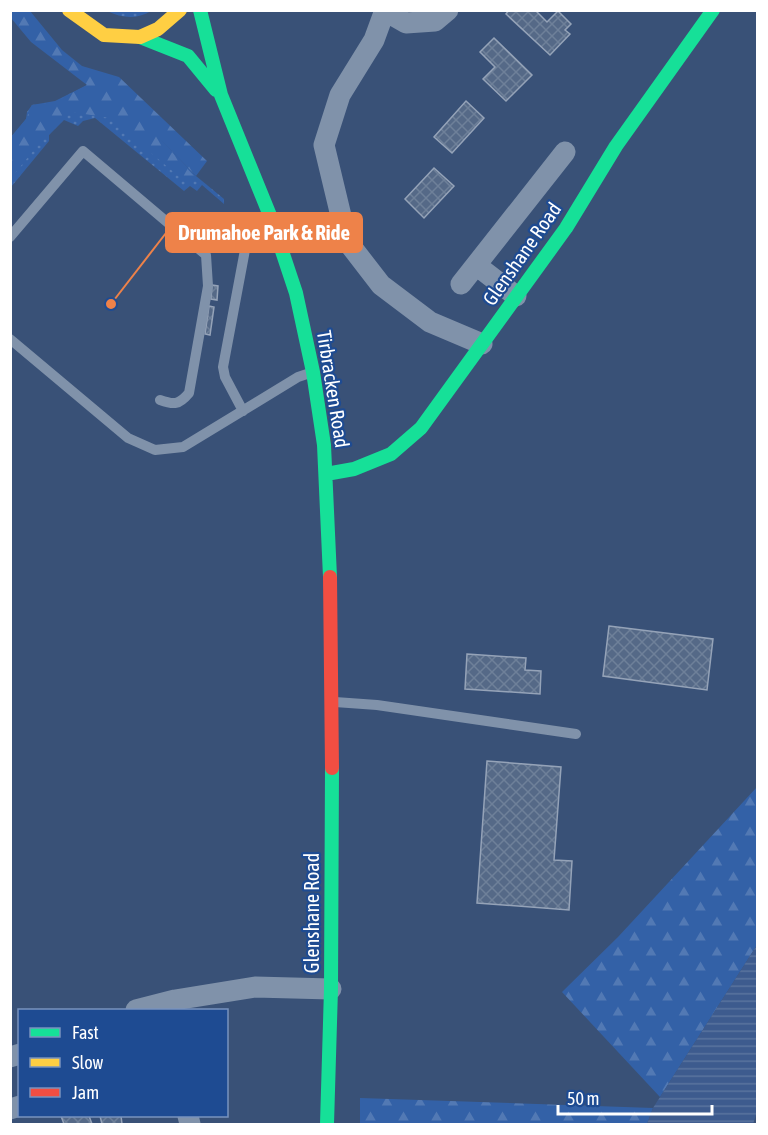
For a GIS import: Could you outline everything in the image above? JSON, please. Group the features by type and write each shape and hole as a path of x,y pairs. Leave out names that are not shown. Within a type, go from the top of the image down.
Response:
{"main road":[{"path":"69,10 104,35 140,37 158,29 180,10"},
{"name":"Tirbracken Road","path":"200,10 221,96 271,218 296,293 313,372 326,474 330,545 332,702"},
{"name":"Glenshane Road","path":"326,474 354,469 391,454 421,428 566,228 616,146 713,10"},
{"name":"Tirbracken Road","path":"140,37 188,56 221,96"},
{"name":"Glenshane Road","path":"327,1125 331,989 332,702"}],"street":[{"path":"448,10 435,21 406,23 385,11 374,40 340,95 324,145 347,240 381,285 430,322 482,344"},
{"path":"461,284 565,152"},
{"path":"476,265 516,296"},
{"path":"149,1009 255,987 331,989"}],"lane":[{"path":"10,237 82,151 206,255 208,286 189,393 182,402 173,405 160,400"},
{"path":"243,411 225,377 223,367 248,234 271,218"},
{"path":"10,339 128,438 155,450 183,447 298,377 313,372"},
{"path":"332,702 377,705 576,734"}],"green space":[{"path":"11,10 30,11 62,50 82,66 119,77 207,161 196,176 158,137 195,177 184,181 110,118 66,111 11,178 11,137 26,119 32,105 53,103 87,85 31,42 11,18"},
{"path":"107,11 151,11 140,16 129,17"},
{"path":"87,85 119,96 196,176 224,199 224,204 202,185 197,191 190,186 184,191 95,118 83,121 78,126 64,120 49,135 49,141 11,187 11,137 26,119 27,112 32,105 55,101"},
{"path":"757,787 757,945 660,1097 562,992 618,937"},
{"path":"360,1098 653,1108 647,1124 360,1124"}],"shaded area":[{"path":"757,945 758,1109 753,1124 647,1124 653,1108"}],"building":[{"path":"509,10 535,10 547,22 558,11 571,24 565,30 570,34 550,55 506,14"},
{"path":"494,38 532,75 506,101 483,79 495,67 480,52"},
{"path":"466,101 484,118 452,153 434,137"},
{"path":"434,168 454,186 424,218 405,199"},
{"path":"212,285 218,286 217,300 211,299"},
{"path":"209,306 214,307 210,335 205,334"},
{"path":"609,626 713,639 707,690 603,676"},
{"path":"467,654 526,658 525,670 541,671 540,694 465,689"},
{"path":"487,761 561,767 554,860 572,861 569,910 477,903"},
{"path":"61,1117 89,1117 92,1124 64,1124"},
{"path":"100,1117 121,1117 122,1124 102,1124"}],"traffic: fast":[{"path":"200,10 221,95 271,218 296,293 313,372 324,445 330,577"},
{"path":"326,474 354,469 391,454 421,428 566,228 616,146 713,10"},
{"path":"140,37 188,56 216,90"},
{"path":"327,1124 331,989 332,768"}],"traffic: slow":[{"path":"69,10 104,35 140,37 158,29 180,10"}],"traffic: jam":[{"path":"330,577 332,768"}],"place":[{"name":"Drumahoe Park & Ride","path":"111,304"}]}
